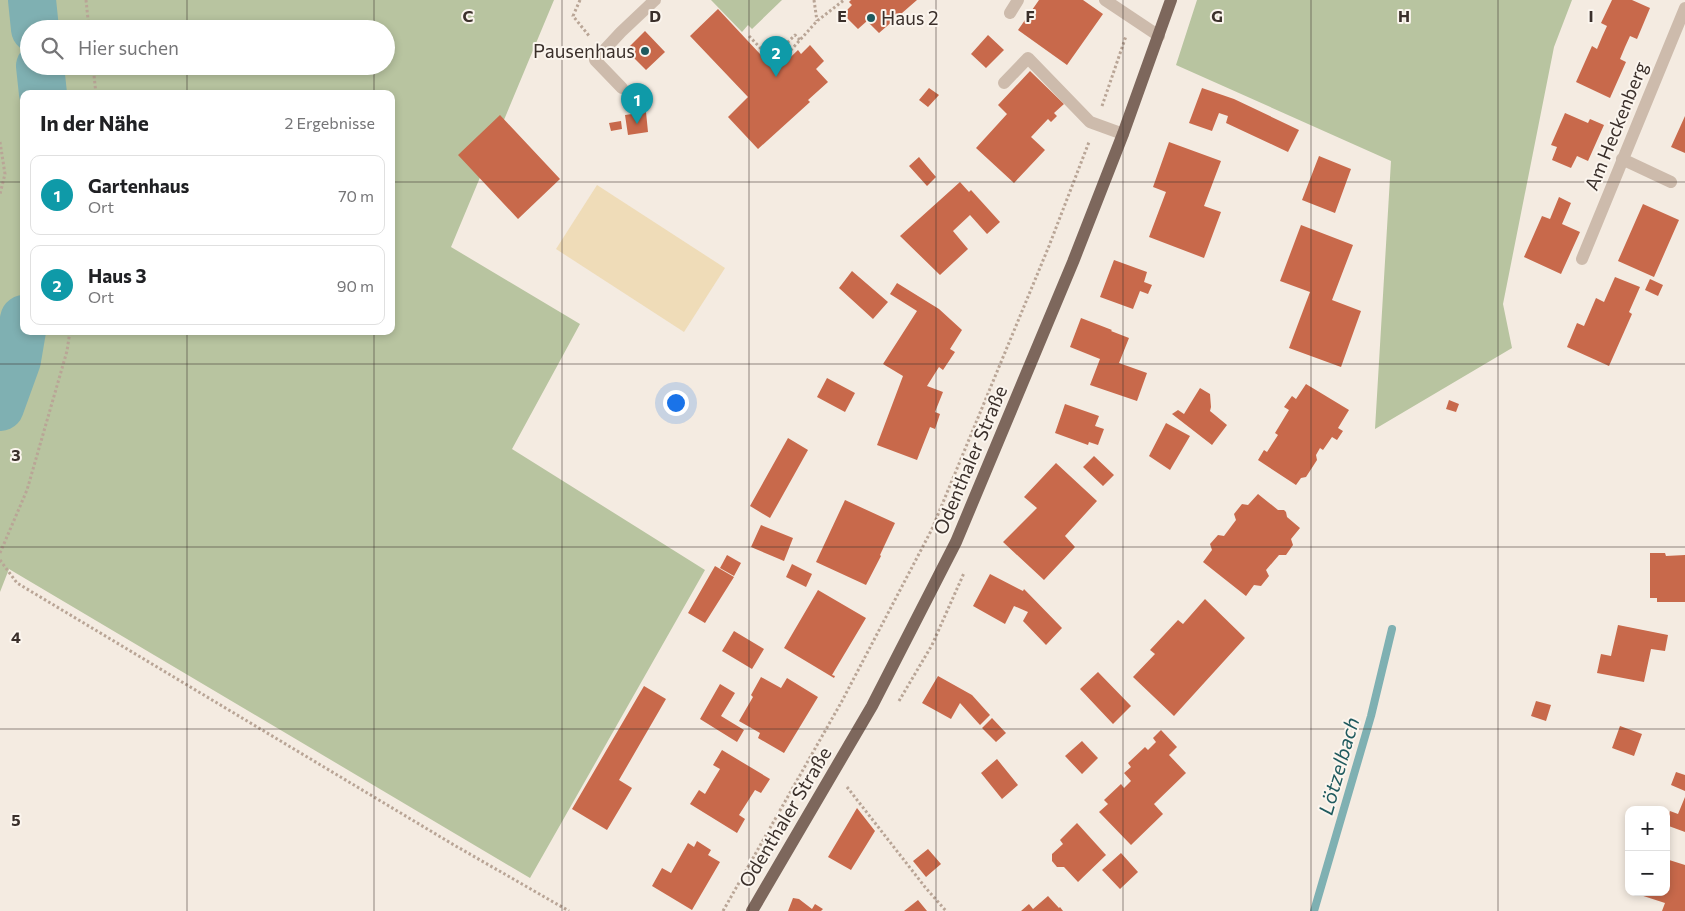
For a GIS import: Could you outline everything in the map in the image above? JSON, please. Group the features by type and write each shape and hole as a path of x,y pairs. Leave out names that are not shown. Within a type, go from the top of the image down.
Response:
{"main road":[{"name":"Odenthaler Straße","path":"752,911 872,706 956,542 1073,262 1123,134 1171,0"}],"street":[{"path":"622,88 595,60 655,0"},
{"path":"1010,13 1018,0"},
{"path":"1105,0 1159,36"},
{"name":"Am Heckenberg","path":"1582,259 1685,8"},
{"path":"1004,83 1028,58 1090,122 1123,134"},
{"path":"1622,159 1671,182"}],"path":[{"path":"86,0 88,20"},
{"path":"580,0 573,16 602,52"},
{"path":"814,0 817,21"},
{"path":"776,64 817,21 844,0"},
{"path":"723,911 842,701 932,529 1049,246 1096,124 1132,18"},
{"path":"749,36 766,54 768,52 773,57 795,35 800,40"},
{"path":"94,75 96,90"},
{"path":"0,142 5,174 0,194"},
{"path":"0,553 27,490 67,351 69,335"},
{"path":"0,560 17,583 454,845 570,911"},
{"path":"846,786 946,911"}],"green space":[{"path":"0,0 554,0 451,247 580,324 512,449 705,570 530,878 9,569 0,592"},
{"path":"711,0 782,0 752,29 748,25 742,32"},
{"path":"1197,0 1572,0 1554,47 1503,304 1512,348 1375,429 1391,161 1176,65"}],"sand":[{"path":"597,185 725,268 684,332 556,249"}],"building":[{"name":"Haus 2","path":"851,0 917,0 879,33 867,21 858,29 843,14 852,5 849,2"},
{"path":"1039,0 1083,0 1103,14 1067,65 1018,30"},
{"path":"1612,0 1632,0 1650,8 1637,39 1630,36 1625,47 1620,59 1626,62 1610,98 1576,82 1592,46 1597,49 1607,26 1601,23"},
{"path":"718,9 776,71 798,50 801,54 810,45 824,61 816,69 828,82 808,100 810,102 758,149 728,117 748,97 690,36"},
{"name":"Pausenhaus","path":"645,31 665,52 646,70 626,50"},
{"path":"988,35 1004,50 986,68 971,54"},
{"path":"1030,71 1064,104 1054,113 1057,116 1051,122 1048,119 1031,137 1045,150 1014,183 976,148 1007,114 998,105"},
{"path":"929,88 939,95 928,107 919,100"},
{"path":"1202,88 1234,99 1299,130 1288,152 1226,123 1228,116 1219,113 1212,131 1189,123"},
{"path":"646,112 648,132 628,135 625,115"},
{"path":"1565,113 1588,123 1590,119 1604,125 1588,161 1577,156 1571,168 1552,160 1557,147 1551,145"},
{"path":"500,115 560,179 518,219 458,155"},
{"path":"1685,116 1685,153 1671,147"},
{"path":"621,121 622,129 611,131 609,123"},
{"path":"1169,142 1221,161 1204,206 1221,212 1204,258 1149,237 1166,192 1153,187"},
{"path":"1319,156 1351,169 1335,213 1302,200"},
{"path":"919,157 936,177 927,186 909,166"},
{"path":"960,182 969,192 971,190 1000,222 987,234 970,215 953,231 968,249 940,275 900,236"},
{"path":"1559,197 1571,203 1562,224 1580,232 1561,274 1524,257 1542,216 1550,219"},
{"path":"1643,204 1679,220 1654,277 1618,261"},
{"path":"1301,225 1353,245 1332,300 1361,311 1341,367 1289,348 1310,292 1280,281"},
{"path":"1114,260 1147,272 1144,282 1152,285 1148,294 1140,291 1133,309 1100,297"},
{"path":"852,271 888,302 873,319 839,288"},
{"path":"1615,277 1640,287 1629,312 1632,314 1609,366 1567,347 1577,323 1584,326 1596,298 1604,302"},
{"path":"1650,279 1663,285 1658,296 1645,290"},
{"path":"897,283 939,309 962,330 950,349 955,352 943,370 939,367 927,386 943,392 935,412 940,414 935,429 930,427 917,460 877,445 903,376 883,364 917,311 890,294"},
{"path":"1081,318 1129,338 1119,363 1147,373 1137,401 1090,385 1100,359 1070,347"},
{"path":"827,378 855,393 845,412 817,397"},
{"path":"1306,384 1349,410 1338,428 1343,431 1337,440 1332,437 1323,450 1320,448 1316,455 1317,460 1306,477 1301,478 1296,485 1258,460 1264,450 1267,452 1278,435 1275,433 1289,410 1284,407 1292,396 1296,399"},
{"path":"1200,388 1210,394 1210,411 1227,425 1212,445 1172,414 1178,410 1184,414"},
{"path":"1449,400 1459,404 1456,412 1446,409"},
{"path":"1065,404 1099,416 1095,426 1104,429 1098,445 1089,442 1088,445 1055,433"},
{"path":"1166,423 1190,436 1170,470 1149,456"},
{"path":"788,438 808,450 770,518 750,506"},
{"path":"1094,456 1114,475 1103,486 1083,467"},
{"path":"1056,463 1097,501 1065,536 1075,547 1044,580 1003,542 1037,508 1024,497"},
{"path":"1258,494 1278,510 1284,510 1287,517 1300,528 1291,539 1293,545 1286,555 1279,555 1266,570 1269,576 1261,586 1254,585 1246,596 1203,562 1212,550 1210,544 1218,535 1224,536 1236,520 1234,514 1242,504 1248,505"},
{"path":"845,500 895,523 866,585 816,562"},
{"path":"761,525 793,538 784,561 751,547"},
{"path":"1650,553 1665,553 1666,556 1685,555 1685,602 1657,602 1657,598 1650,598"},
{"path":"727,555 741,563 734,576 720,568"},
{"path":"792,564 812,574 806,587 786,577"},
{"path":"715,566 734,577 705,623 688,613"},
{"path":"990,574 1023,591 1024,589 1062,628 1046,645 1023,621 1028,612 1014,606 1005,624 973,606"},
{"path":"818,590 866,618 832,675 835,676 834,678 784,648"},
{"path":"1205,599 1245,638 1174,716 1133,677 1155,654 1150,650 1178,620 1183,624"},
{"path":"1618,625 1668,635 1665,651 1651,649 1644,682 1597,673 1601,654 1611,656"},
{"path":"734,631 764,649 752,669 722,651"},
{"path":"1098,672 1131,706 1113,724 1080,689"},
{"path":"938,676 972,695 990,715 980,725 960,703 951,719 922,703"},
{"path":"761,677 781,688 787,678 818,697 784,753 758,738 760,733 739,721 753,697 751,695"},
{"path":"720,684 735,693 721,716 744,730 737,742 700,719"},
{"path":"644,686 666,699 619,780 632,788 607,830 572,809"},
{"path":"1536,701 1551,705 1546,721 1531,716"},
{"path":"992,718 1006,733 996,742 982,728"},
{"path":"1620,726 1642,734 1634,756 1612,748"},
{"path":"1161,730 1177,747 1169,755 1186,773 1154,804 1163,814 1131,845 1099,812 1108,804 1104,800 1121,784 1124,788 1131,781 1124,773 1131,767 1128,763 1145,747 1148,750 1156,742 1153,738"},
{"path":"1082,741 1098,758 1082,774 1065,756"},
{"path":"722,750 770,779 761,793 755,790 739,815 745,819 737,833 690,804 699,790 705,794 720,769 713,765"},
{"path":"997,759 1018,785 1002,799 981,773"},
{"path":"1676,772 1685,775 1685,791 1671,785"},
{"path":"1685,797 1685,832 1670,826 1670,811 1678,814"},
{"path":"857,808 875,831 851,870 828,857"},
{"path":"1077,823 1106,855 1078,882 1064,867 1057,867 1052,861 1052,854 1063,844 1060,840"},
{"path":"697,841 711,850 708,855 720,862 692,910 652,886 662,868 671,873 688,843 694,847"},
{"path":"928,849 941,864 926,877 913,861"},
{"path":"1121,853 1138,872 1120,889 1102,870"},
{"path":"1670,860 1685,865 1685,911 1662,911 1665,903 1643,896 1670,896"},
{"path":"1048,896 1063,911 1021,911 1029,904 1033,909"},
{"path":"793,898 799,899 812,909 815,904 823,909 821,911 788,911"},
{"path":"918,900 927,911 904,911"}],"waterway":[{"path":"32,0 34,20"},
{"path":"41,75 43,90"},
{"path":"0,407 17,360 21,335"},
{"name":"Lötzelbach","path":"1314,911 1371,716 1392,629"}],"place":[{"name":"Haus 2","path":"871,18"},
{"name":"Pausenhaus","path":"645,51"},
{"name":"Haus 3","path":"776,77"},
{"name":"Gartenhaus","path":"637,124"}]}
